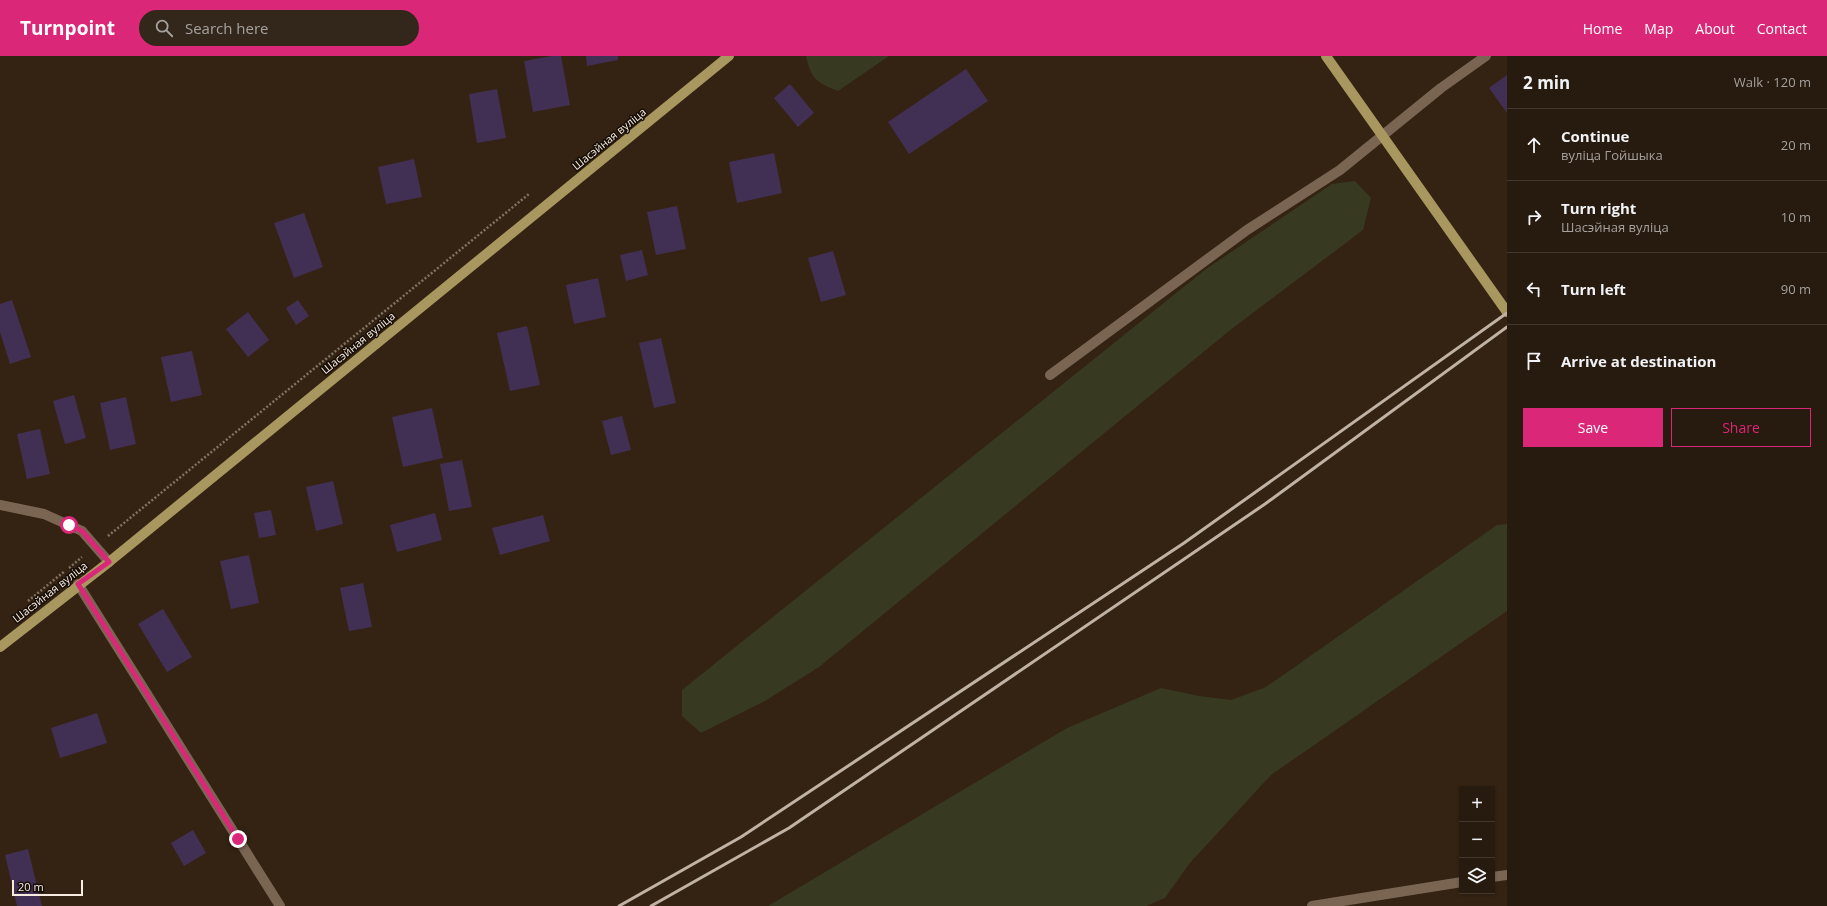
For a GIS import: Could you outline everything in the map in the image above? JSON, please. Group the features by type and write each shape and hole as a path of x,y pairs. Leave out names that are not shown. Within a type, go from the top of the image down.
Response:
{"main road":[{"name":"Шасэйная вуліца","path":"0,648 78,584 109,562 729,56"},
{"path":"1326,56 1507,312"}],"street":[{"path":"1050,375 1246,230 1340,170 1441,88 1486,56"},
{"path":"0,505 44,514 82,531 109,562"},
{"path":"78,584 280,906"},
{"path":"1495,877 1507,875"},
{"path":"1312,906 1459,882"}],"path":[{"path":"24,604 535,190"}],"green space":[{"path":"806,56 889,56 838,91 816,79 810,70"},
{"path":"1355,181 1371,198 1363,230 1229,331 819,667 765,701 701,733 682,716 682,690 1206,269 1332,184"},
{"path":"1507,524 1507,611 1271,775 1189,864 1165,898 1146,906 768,906 1067,728 1161,688 1199,696 1231,700 1266,687 1497,525"}],"building":[{"path":"552,56 561,56 570,105 533,112 524,61"},
{"path":"586,56 618,56 618,60 587,66"},
{"path":"966,69 988,101 909,154 888,122"},
{"path":"1507,75 1507,113 1489,88"},
{"path":"790,84 814,113 798,127 774,98"},
{"path":"497,89 506,138 477,143 469,94"},
{"path":"774,153 782,193 737,203 729,162"},
{"path":"414,159 422,197 386,204 378,167"},
{"path":"677,206 686,249 656,255 647,212"},
{"path":"304,213 323,267 294,278 274,223"},
{"path":"642,250 648,275 626,281 620,255"},
{"path":"833,251 846,295 821,302 808,258"},
{"path":"598,278 606,317 574,324 566,285"},
{"path":"12,300 31,357 10,364 0,332 0,304"},
{"path":"298,300 309,316 296,325 286,308"},
{"path":"248,312 269,340 248,357 226,329"},
{"path":"527,326 540,385 510,391 497,333"},
{"path":"661,338 676,403 654,408 639,343"},
{"path":"192,351 202,395 171,402 161,357"},
{"path":"74,395 86,438 65,444 53,401"},
{"path":"126,397 136,444 110,450 100,403"},
{"path":"432,408 443,458 403,467 392,417"},
{"path":"622,416 631,450 611,455 602,421"},
{"path":"40,429 50,474 27,479 17,434"},
{"path":"462,460 472,507 449,511 440,464"},
{"path":"333,481 343,524 316,531 306,487"},
{"path":"271,510 276,535 259,538 254,513"},
{"path":"435,513 442,540 397,552 390,525"},
{"path":"543,515 550,541 500,555 492,528"},
{"path":"249,555 259,603 231,609 220,561"},
{"path":"363,583 372,627 349,631 340,588"},
{"path":"163,609 192,657 167,672 138,624"},
{"path":"97,713 107,743 60,758 51,728"},
{"path":"193,830 206,853 184,866 171,843"},
{"path":"28,849 42,906 17,906 5,855"}],"railway":[{"path":"619,906 741,837 1184,543 1507,313"},
{"path":"651,906 789,828 1265,504 1507,327"}],"route":[{"path":"69,525 82,531 109,562 78,584 238,839"}]}
